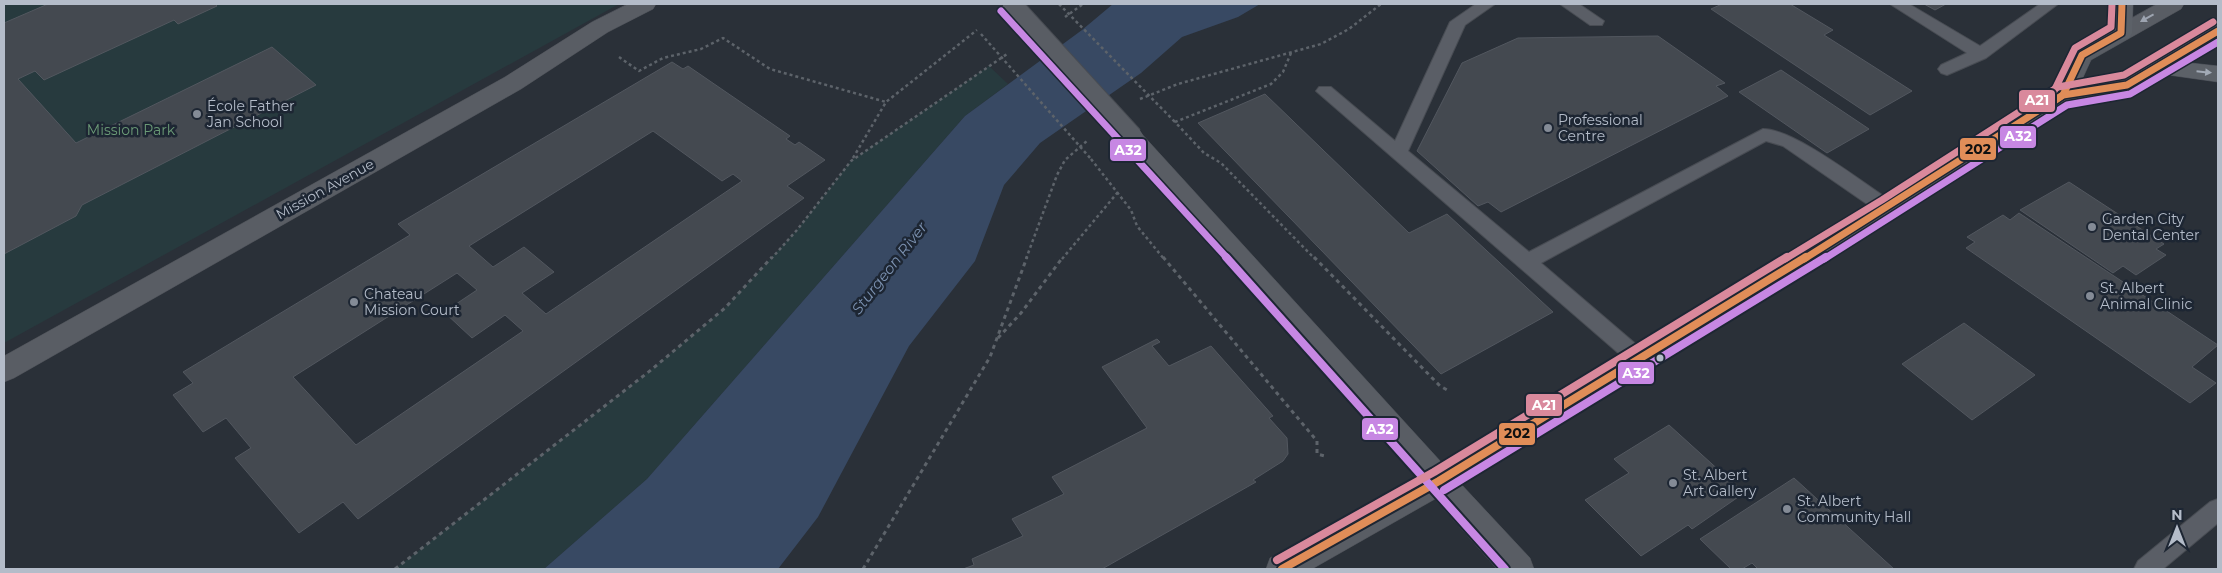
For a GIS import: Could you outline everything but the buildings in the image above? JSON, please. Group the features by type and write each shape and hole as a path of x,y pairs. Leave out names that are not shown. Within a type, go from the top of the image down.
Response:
{"main road":[{"path":"2121,33 2122,4"},
{"path":"2155,67 2218,74"}],"street":[{"name":"Mission Avenue","path":"4,370 513,83 600,27 645,4"},
{"path":"2063,95 2082,55 2173,4"},
{"path":"1011,7 1518,569"},
{"path":"1282,569 1439,481 1887,208 2063,95 2126,85 2218,31"}],"lane":[{"path":"1398,154 1458,22 1487,4"},
{"path":"1568,4 1596,21"},
{"path":"1898,4 1980,54"},
{"path":"1947,69 1980,54 2050,4"},
{"path":"1325,91 1638,358"},
{"path":"1527,262 1763,135 1773,135 1789,142 1887,208"},
{"path":"2146,569 2218,509"}],"path":[{"path":"1059,4 1204,153 1221,163 1440,386 1449,390"},
{"path":"1059,20 1083,4"},
{"path":"1136,103 1163,88 1321,44 1349,29 1381,4"},
{"path":"395,569 651,370 725,308 797,230 851,161 886,102 977,30"},
{"path":"981,34 1118,192 1131,210 1137,226 1316,441 1317,454 1325,456"},
{"path":"619,57 639,70 664,58 701,49 723,38 770,69 886,102"},
{"path":"851,161 962,83 1012,51"},
{"path":"1175,122 1271,84 1284,72 1291,53"},
{"path":"863,569 990,357 1057,175 1065,160 1091,138"},
{"path":"996,340 1021,313 1075,241 1118,192"}],"green space":[{"name":"Mission Park","path":"4,4 619,4 4,343"},
{"path":"989,66 1008,84 965,116 647,479 544,569 395,569 651,370 725,308 797,230 851,161"}],"water":[{"name":"Sturgeon River","path":"1113,4 1260,4 1238,17 1182,37 1141,73 1040,143 1004,185 975,261 909,346 818,517 778,569 544,569 647,479 965,116 1082,30"}],"transit line":[{"name":"A21","path":"2054,91 2075,48 2111,27 2112,4"},
{"name":"202","path":"2046,107 2063,95 2082,55 2121,33 2122,4"},
{"name":"A32","path":"1001,11 1237,269 1505,569"},
{"name":"A21","path":"1277,560 1434,472 1882,200 2058,87 2124,75 2213,22"},
{"name":"202","path":"1282,569 1439,481 1887,208 2063,95 2127,85 2218,31"},
{"name":"A32","path":"1444,490 1892,217 2067,105 2130,94 2218,42"}],"place":[{"name":"École Father Jan School","path":"197,114"},
{"name":"Professional Centre","path":"1548,128"},
{"name":"Garden City Dental Center","path":"2092,227"},
{"name":"St. Albert Animal Clinic","path":"2090,296"},
{"name":"Chateau Mission Court","path":"354,302"},
{"name":"St. Albert Art Gallery","path":"1673,483"},
{"name":"St. Albert Community Hall","path":"1787,509"}]}
